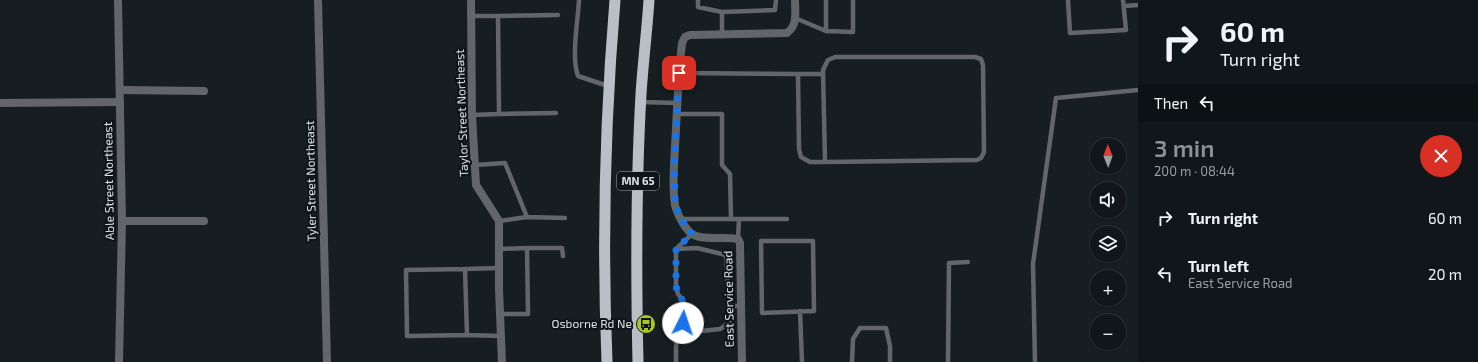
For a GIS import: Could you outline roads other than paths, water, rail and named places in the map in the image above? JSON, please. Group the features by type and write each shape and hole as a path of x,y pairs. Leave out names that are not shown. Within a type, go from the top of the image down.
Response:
{"highway":[{"name":"MN 65","path":"607,362 604,274 608,86 615,0"},
{"name":"MN 65","path":"638,362 637,231 640,102 649,0"}],"street":[{"name":"Able Street Northeast","path":"118,0 122,221 119,362"},
{"name":"Tyler Street Northeast","path":"318,0 327,362"},
{"name":"Taylor Street Northeast","path":"471,0 472,115 476,185 499,221"},
{"path":"692,234 681,219 676,207 675,199 676,114 682,43 685,38 690,35 786,33 792,29 795,18 795,0"},
{"path":"120,90 204,91"},
{"path":"0,103 120,102"},
{"path":"122,221 204,221"},
{"path":"499,221 502,362"},
{"name":"East Service Road","path":"692,234 699,237 730,237 738,239 740,243 742,362"}],"lane":[{"path":"579,0 575,56 578,76 608,86"},
{"path":"698,0 698,7 722,12 775,10 776,0"},
{"path":"826,0 826,31"},
{"path":"795,18 826,31 853,32 853,0"},
{"path":"1068,0 1070,33 1126,30 1123,0"},
{"path":"1124,6 1138,5"},
{"path":"722,12 722,34"},
{"path":"471,16 558,15"},
{"path":"498,16 499,114"},
{"path":"798,74 799,149 801,157 810,162 824,162 977,160 982,158 984,152 983,65 981,60 975,57 835,57 828,60 825,63 823,74 824,162"},
{"path":"679,73 823,74"},
{"path":"1035,362 1033,264 1056,98 1138,90"},
{"path":"640,102 677,103"},
{"path":"472,115 556,113"},
{"path":"676,114 722,114 722,165 730,174 731,219"},
{"path":"475,165 505,163 527,217"},
{"path":"499,221 527,217 565,218"},
{"path":"681,219 787,219"},
{"path":"738,239 739,219"},
{"path":"676,362 676,346 679,331 683,323 684,302 678,294 676,286 676,249 692,234"},
{"path":"761,241 812,241 814,311 800,311 762,312 761,241"},
{"path":"500,314 528,314 527,248"},
{"path":"499,249 562,248 563,256"},
{"path":"676,249 697,248 726,255 730,322 720,330 679,331"},
{"path":"948,362 949,263 968,262"},
{"path":"499,268 406,270 407,336 501,336"},
{"path":"465,269 467,335"},
{"path":"729,306 741,306"},
{"path":"800,311 802,362"},
{"path":"852,362 853,339 860,328 886,328 890,346 890,362"}],"place":[{"name":"Osborne Rd Ne","path":"646,324"}]}
